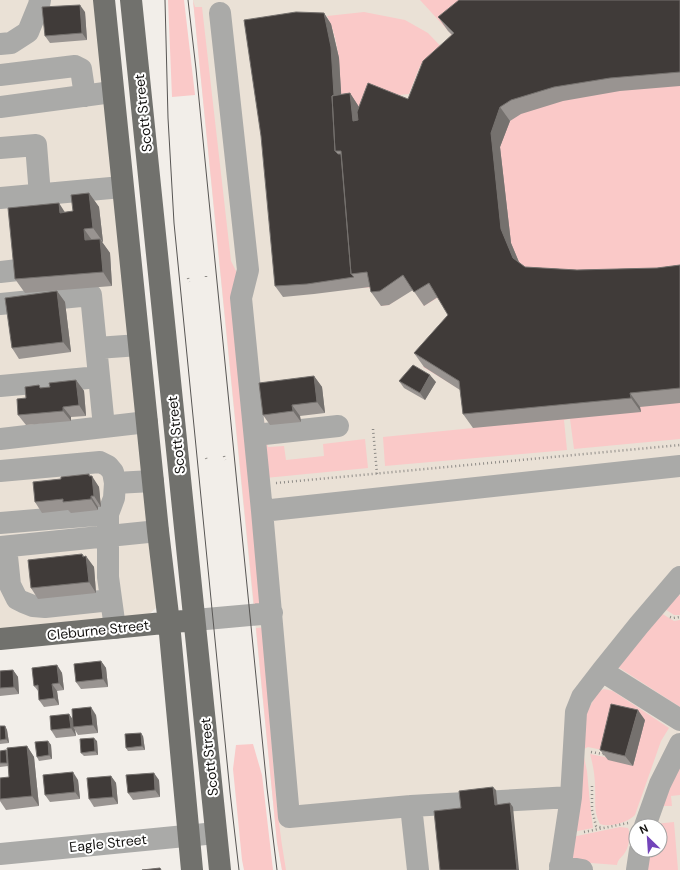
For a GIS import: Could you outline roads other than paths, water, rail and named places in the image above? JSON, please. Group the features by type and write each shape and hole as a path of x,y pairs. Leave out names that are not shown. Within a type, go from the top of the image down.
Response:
{"main road":[{"name":"Scott Street","path":"104,0 112,92 169,623 192,870"},
{"name":"Scott Street","path":"131,0 220,870"},
{"path":"122,187 150,185"},
{"path":"147,422 175,419"},
{"name":"Cleburne Street","path":"0,639 195,620"}],"street":[{"path":"0,44 11,42 28,32 40,0"},
{"path":"220,13 248,270 240,298 260,485 289,817 411,806 571,797"},
{"path":"0,75 75,66 81,69 84,96"},
{"path":"0,107 112,92"},
{"path":"0,148 36,145 40,195"},
{"path":"0,198 122,187"},
{"path":"0,304 91,295 104,427"},
{"path":"97,348 139,345"},
{"path":"0,386 99,378"},
{"path":"0,439 147,422"},
{"path":"254,434 338,426"},
{"path":"0,471 100,462 108,466 113,472 114,498 108,514 108,577 115,628"},
{"path":"262,511 680,466"},
{"path":"114,483 153,481"},
{"path":"0,523 108,514"},
{"path":"111,600 45,606 33,606 23,602 17,599 10,585 3,547 158,531"},
{"path":"582,870 560,868 571,797 576,712 582,697 602,671 680,577"},
{"path":"195,620 272,613"},
{"path":"602,671 680,720"},
{"path":"641,818 680,744"},
{"path":"411,806 418,870"},
{"name":"Eagle Street","path":"0,854 216,833"},
{"path":"637,870 639,858"}],"tram line":[{"path":"165,0 168,118 174,223 239,870"},
{"path":"188,0 267,788 277,870"}]}
